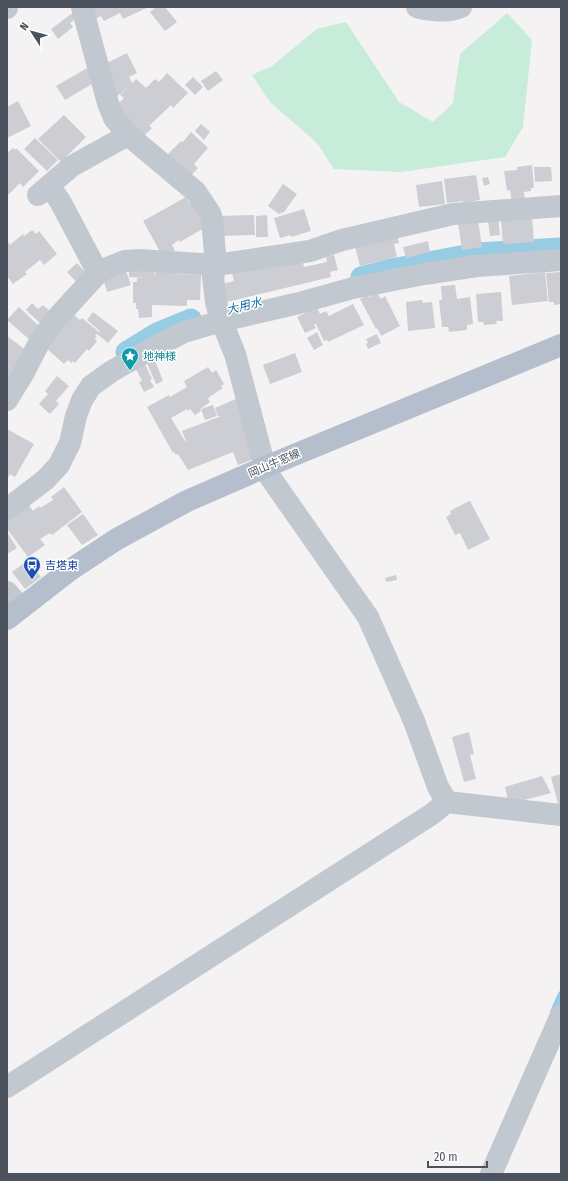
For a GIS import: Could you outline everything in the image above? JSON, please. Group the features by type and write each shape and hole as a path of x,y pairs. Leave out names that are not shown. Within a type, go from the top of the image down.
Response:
{"main road":[{"name":"岡山牛窓線","path":"12,606 117,539 187,501 265,467 561,345"}],"street":[{"path":"82,7 108,104 114,118 128,135 196,192 210,213 212,219 216,265 213,277 216,302 237,361 265,467 270,477 368,617 414,721 438,787 447,802"},
{"path":"417,7 438,11 457,9 461,7"},
{"path":"98,273 60,201 44,190 72,166 128,135"},
{"path":"7,400 55,320 98,273 125,261 139,260 216,265 310,251 342,240 453,214 561,206"},
{"path":"7,510 45,480 59,465 70,443 76,416 82,400 91,386 151,349 184,332 352,288 424,274 477,266 561,260"},
{"path":"7,1088 432,814 447,802 561,815"},
{"path":"491,1174 561,1015"}],"green space":[{"path":"507,13 532,40 523,127 505,157 401,172 334,169 317,143 270,102 252,75 272,66 317,29 346,22 399,102 433,122 453,103 460,54"}],"building":[{"path":"85,7 149,7 123,19 120,13 104,21 101,16 92,21"},
{"path":"156,7 165,7 177,22 165,31 150,12"},
{"path":"74,12 78,17 70,23 73,27 58,39 51,29"},
{"path":"127,53 137,73 129,77 132,83 136,79 146,88 155,79 159,82 167,73 188,93 173,108 171,105 149,126 152,128 141,139 112,110 124,98 120,95 128,87 112,99 103,65"},
{"path":"89,67 95,77 90,80 92,84 65,100 56,86"},
{"path":"216,71 223,80 208,91 201,81"},
{"path":"193,77 203,87 195,95 185,85"},
{"path":"18,101 31,126 7,138 7,107"},
{"path":"64,115 86,137 61,162 38,139"},
{"path":"201,124 210,132 204,140 195,131"},
{"path":"191,132 208,148 194,164 198,168 187,180 163,159 181,141 183,142"},
{"path":"35,138 58,160 47,171 24,149"},
{"path":"13,148 15,150 16,148 39,171 23,187 20,183 7,196 7,153"},
{"path":"532,165 534,188 531,188 531,191 524,192 525,201 512,203 510,190 507,191 504,171 517,170 517,167"},
{"path":"534,167 551,167 552,181 535,182"},
{"path":"476,175 480,200 463,203 463,201 447,203 444,179"},
{"path":"488,177 490,184 484,186 482,178"},
{"path":"442,181 445,204 419,207 416,185"},
{"path":"283,184 297,194 284,212 279,214 268,206"},
{"path":"186,197 189,203 192,201 206,227 180,242 179,240 172,245 175,250 163,257 143,221"},
{"path":"304,209 311,231 291,237 290,235 280,238 274,218"},
{"path":"254,215 255,235 217,236 216,216"},
{"path":"267,215 268,237 256,237 256,216"},
{"path":"532,217 534,242 503,244 501,220"},
{"path":"498,218 500,235 490,236 488,220"},
{"path":"478,220 482,247 462,250 458,223"},
{"path":"32,230 36,234 39,231 57,254 44,265 40,260 25,272 27,274 13,284 7,276 7,241 10,245 23,234 24,236"},
{"path":"397,233 399,243 394,244 397,257 360,266 354,243"},
{"path":"428,241 430,252 406,258 403,247"},
{"path":"334,255 338,270 330,272 331,277 223,303 219,285 234,281 232,273 302,259 304,267 327,262 326,257"},
{"path":"77,263 89,276 79,285 67,272"},
{"path":"126,271 131,285 107,292 103,278"},
{"path":"129,271 155,271 154,279 156,271 175,271 175,274 201,275 200,300 187,300 187,306 152,305 152,317 139,318 136,303 133,303 133,282 137,282 137,278 145,278 129,277"},
{"path":"545,272 548,301 512,305 509,276"},
{"path":"561,272 561,304 554,305 554,302 549,302 546,273"},
{"path":"455,285 457,299 470,297 473,324 467,325 467,330 449,332 448,327 442,327 439,300 442,300 441,286"},
{"path":"501,292 503,321 496,321 497,324 484,325 483,322 478,322 476,294"},
{"path":"377,293 381,299 385,296 400,326 381,336 360,299"},
{"path":"422,300 423,303 432,302 435,328 408,331 406,302"},
{"path":"32,303 38,309 43,305 54,315 43,326 26,310"},
{"path":"353,304 364,325 328,342 327,340 324,341 316,324 314,325 316,328 305,333 297,317 317,307 320,314 326,311 329,316"},
{"path":"19,307 43,330 32,342 7,320"},
{"path":"93,312 118,331 108,343 97,334 95,339 97,341 89,351 87,349 75,363 73,361 71,363 68,360 64,364 44,346 74,315 80,320 82,318 99,332 100,331 87,320"},
{"path":"317,332 323,345 314,350 307,338"},
{"path":"377,334 381,343 368,349 366,339"},
{"path":"7,336 26,350 7,382"},
{"path":"295,353 302,372 270,384 263,365"},
{"path":"154,358 163,381 156,384 146,361"},
{"path":"145,364 154,387 144,392 139,382 142,381 136,369"},
{"path":"208,367 212,373 216,370 224,384 221,386 223,388 208,398 210,402 200,409 201,411 195,415 190,409 188,411 187,409 171,418 186,441 182,431 221,416 218,416 215,408 238,398 259,457 238,465 233,452 188,470 178,454 176,455 174,452 173,453 147,407 169,395 170,397 187,387 184,381"},
{"path":"57,376 69,386 56,401 59,404 50,414 39,404 48,394 45,391"},
{"path":"213,405 217,416 205,420 201,409"},
{"path":"7,429 34,444 15,477 10,474 7,479"},
{"path":"64,487 82,512 52,535 50,533 40,539 45,545 28,557 7,529 7,521 29,505 33,511 39,506 40,508 53,500 51,497"},
{"path":"469,501 490,539 468,550 460,533 455,535 446,517 451,514 450,511"},
{"path":"83,514 98,535 82,545 67,525"},
{"path":"7,532 17,548 7,554"},
{"path":"28,560 41,577 25,589 12,572"},
{"path":"396,575 397,580 386,582 385,578"},
{"path":"469,732 474,754 470,755 476,779 464,782 452,737"},
{"path":"561,774 561,806 559,807 551,777"},
{"path":"542,776 551,793 509,804 505,787"}],"waterway":[{"name":"大用水","path":"361,277 392,269 476,253 561,248"},
{"name":"大用水","path":"126,352 157,333 191,319"},
{"path":"553,1012 561,994"}],"place":[{"name":"地神様","path":"130,371"},
{"name":"吉塔東","path":"32,580"}]}
